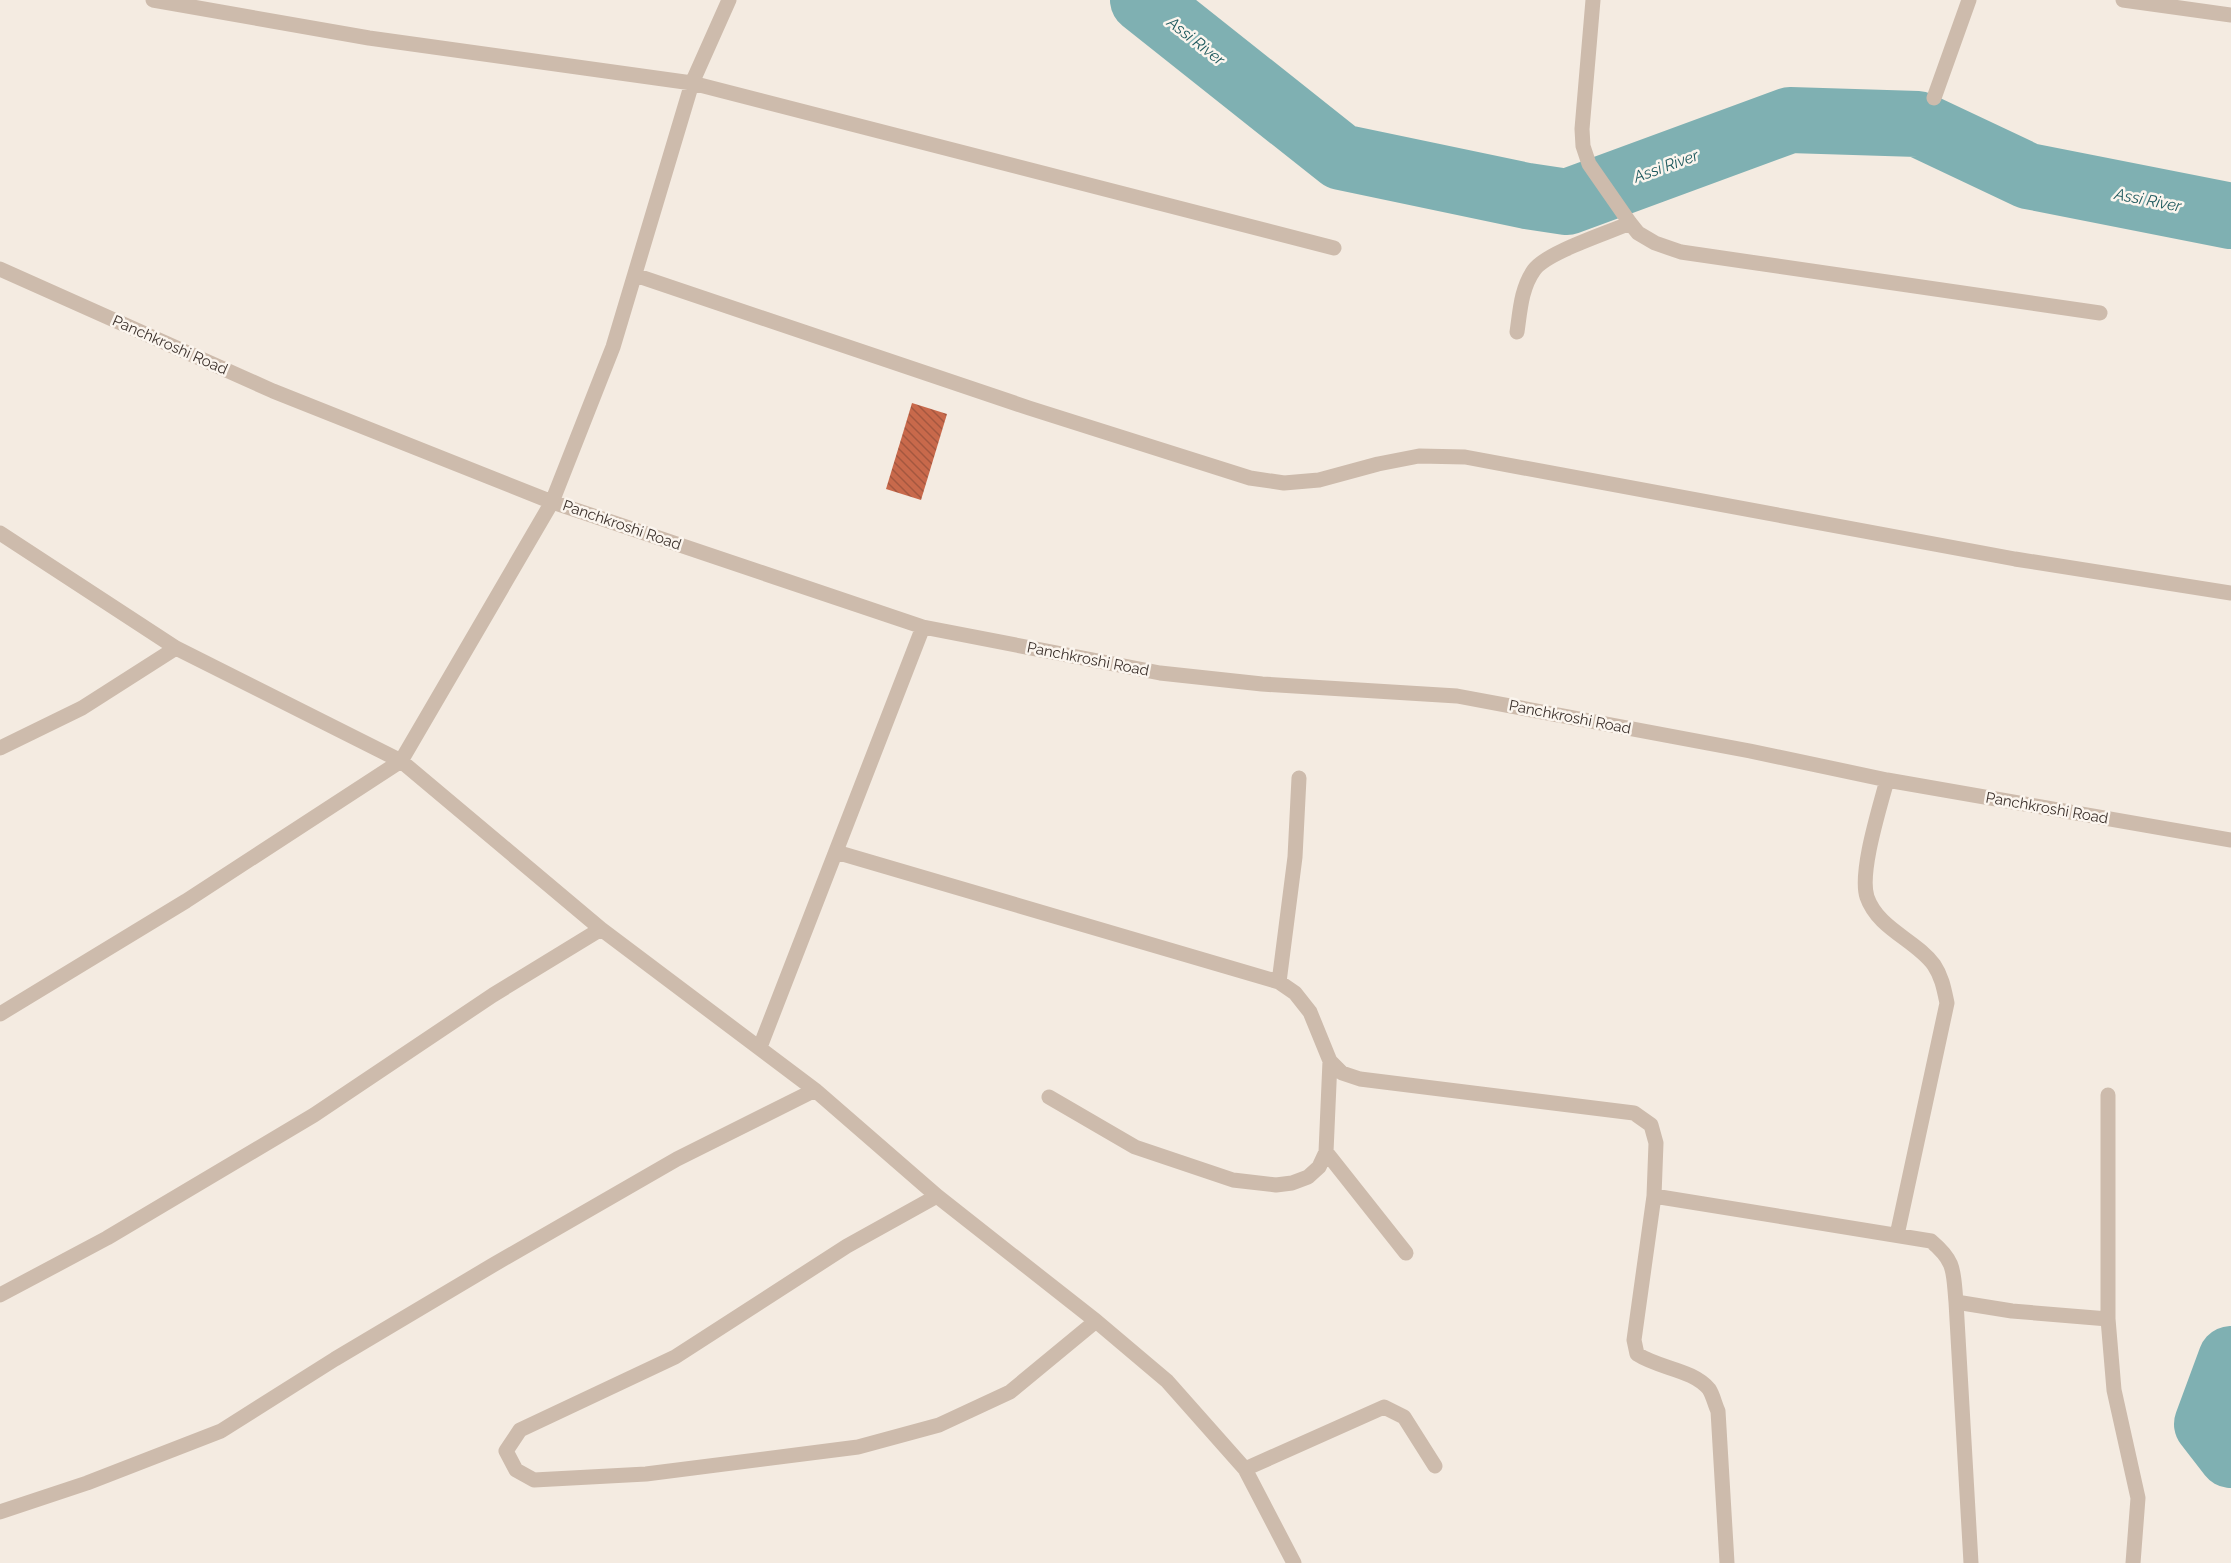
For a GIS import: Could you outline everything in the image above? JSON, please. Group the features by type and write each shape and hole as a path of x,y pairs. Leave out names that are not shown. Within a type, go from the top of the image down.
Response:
{"street":[{"path":"153,0 369,38 692,83 1334,248"},
{"path":"0,1014 186,901 401,761 552,502 613,347 692,83 729,0"},
{"path":"1593,0 1582,129 1583,146 1589,164 1638,233 1655,243 1682,252 2100,313"},
{"path":"1934,98 1969,0"},
{"path":"2122,0 2231,15"},
{"path":"1517,332 1525,288 1535,268 1551,256 1627,219"},
{"name":"Panchkroshi Road","path":"0,269 273,391 552,502 923,627 1160,673 1262,684 1457,696 1750,751 1887,780 2231,840"},
{"path":"635,275 1029,408 1250,478 1284,483 1319,480 1419,456 1465,457 2015,559 2231,593"},
{"path":"0,533 176,648 401,761 602,929 815,1090 937,1196 1096,1321 1167,1382 1245,1469 1294,1563"},
{"path":"760,1047 923,627"},
{"path":"0,748 81,708 176,648"},
{"path":"1279,982 1295,857 1299,778"},
{"path":"1887,780 1865,871 1867,896 1878,917 1933,963 1942,980 1947,1003 1897,1235"},
{"path":"836,852 1279,982 1295,993 1310,1012 1330,1061 1342,1073 1360,1079 1634,1113 1651,1125 1656,1143 1654,1196 1634,1340 1637,1354 1651,1363 1692,1376 1710,1390 1718,1411 1726,1563"},
{"path":"0,1295 106,1238 314,1115 493,995 602,929"},
{"path":"1049,1097 1135,1148 1233,1180 1275,1185 1292,1183 1308,1177 1319,1167 1326,1152 1330,1061"},
{"path":"0,1512 87,1483 221,1431 385,1330 626,1188 677,1159 815,1090"},
{"path":"2108,1095 2108,1319 2114,1390 2138,1498 2133,1563"},
{"path":"1326,1152 1406,1253"},
{"path":"937,1196 846,1246 675,1357 520,1430 506,1451 516,1470 534,1480 646,1474 858,1447 939,1425 1010,1392 1096,1321"},
{"path":"1654,1196 1931,1241 1946,1253 1953,1268 1956,1302 1971,1563"},
{"path":"1956,1302 2012,1311 2108,1319"},
{"path":"1245,1469 1384,1407 1404,1417 1435,1466"}],"building":[{"path":"912,403 947,414 921,500 886,489"}],"waterway":[{"name":"Assi River","path":"1143,0 1341,157 1527,196 1567,202 1790,120 1918,124 2028,176 2231,216"},
{"name":"Assi River","path":"2231,1359 2207,1424 2231,1455"}]}
